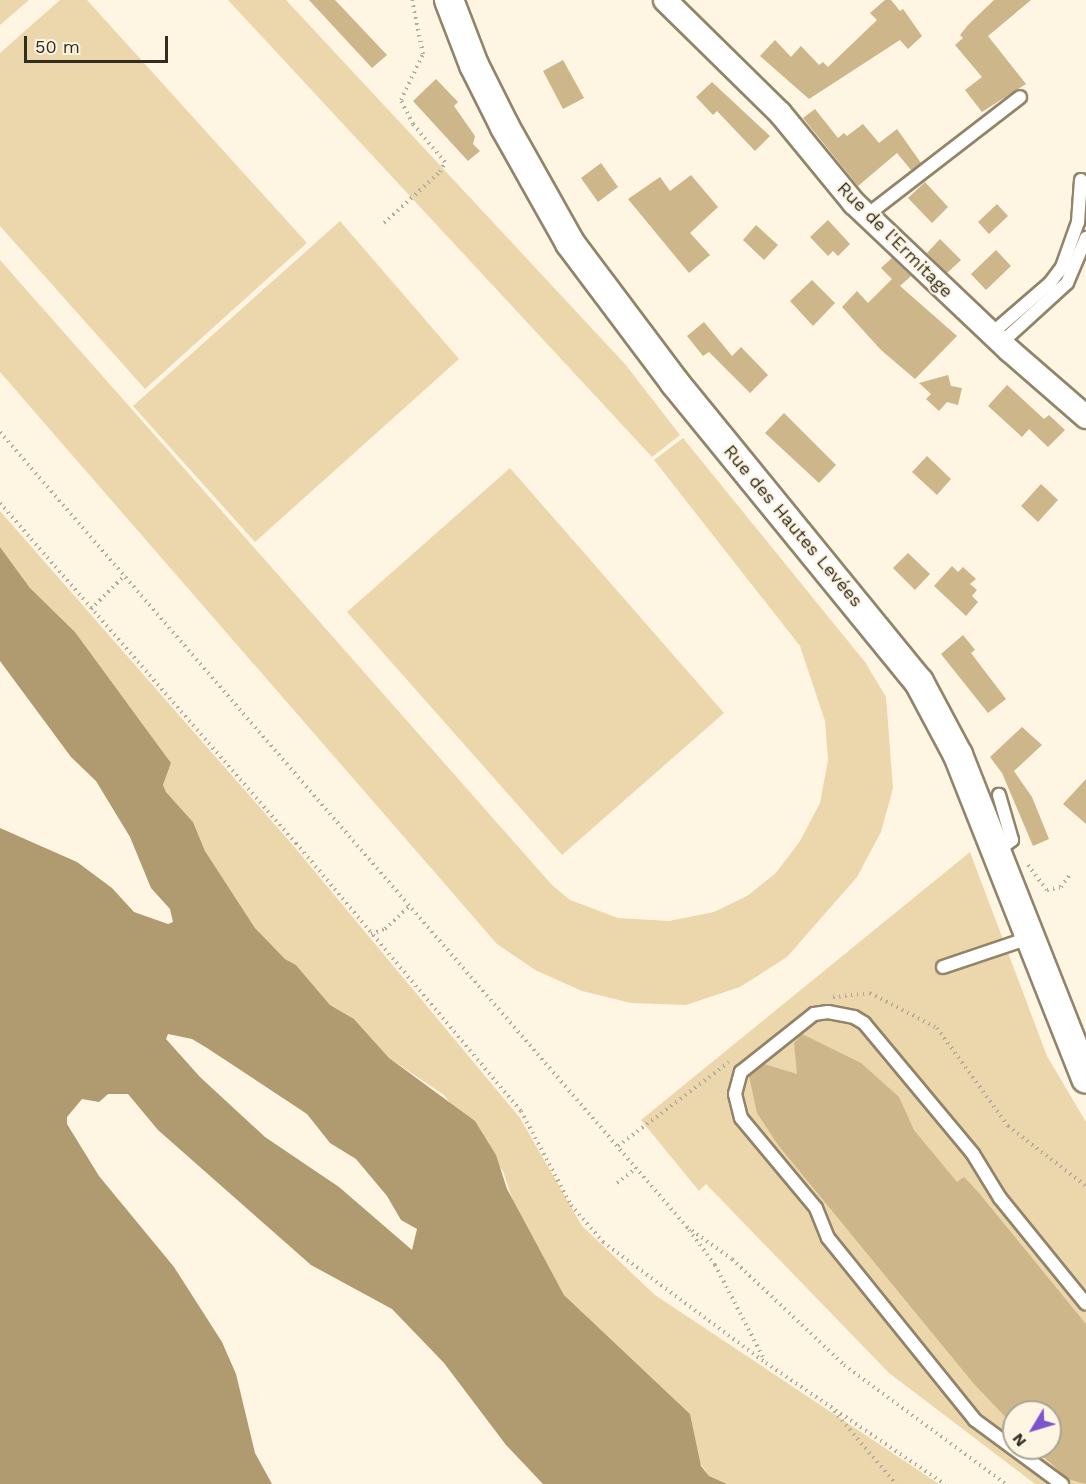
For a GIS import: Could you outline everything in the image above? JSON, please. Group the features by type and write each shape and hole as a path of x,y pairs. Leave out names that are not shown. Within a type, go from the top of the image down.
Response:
{"street":[{"name":"Rue des Hautes Levées","path":"449,0 474,65 505,127 570,243 675,383 919,682 1004,846 1029,938 1086,1079"},
{"name":"Rue de l'Ermitage","path":"665,0 780,113 867,215 996,338 1086,417"}],"lane":[{"path":"867,215 1020,97"},
{"path":"996,338 1050,283 1062,267 1078,222 1081,180"},
{"path":"996,338 1067,283 1086,238"},
{"path":"999,795 1004,846"},
{"path":"943,967 1029,938"},
{"path":"1062,1484 975,1420 828,1238 816,1208 741,1118 735,1094 741,1072 814,1014 845,1015 864,1023 973,1154 1000,1198 1086,1304"}],"path":[{"path":"384,223 440,172 445,162 438,149 413,124 401,100 423,54 412,0"},
{"path":"0,432 687,1227 715,1265 766,1363"},
{"path":"0,503 296,843 521,1111 571,1205 603,1242 766,1363 945,1484"},
{"path":"91,609 125,575"},
{"path":"1004,846 1047,890 1061,887 1069,876"},
{"path":"371,934 385,929 411,905"},
{"path":"823,999 870,993 937,1028 1008,1126 1086,1186"},
{"path":"618,1146 730,1060"},
{"path":"617,1183 636,1168"},
{"path":"687,1227 732,1259 844,1365 1006,1484"},
{"path":"830,1406 896,1484"}],"shaded area":[{"path":"0,0 29,0 0,25"},
{"path":"60,0 87,0 307,243 145,389 0,226 0,53"},
{"path":"228,0 286,0 625,364 680,435 652,457"},
{"path":"340,221 459,359 255,542 133,406"},
{"path":"0,260 552,885 570,900 618,918 669,921 714,912 747,896 776,873 800,841 820,803 828,760 825,721 800,646 654,460 683,438 865,662 886,697 893,788 881,832 857,877 787,957 740,987 686,1005 631,1003 582,991 535,970 497,944 0,372"},
{"path":"510,468 724,713 562,855 347,612"},
{"path":"0,511 291,843 520,1118 582,1226 655,1295 939,1484 727,1484 709,1476 698,1460 690,1414 564,1295 514,1204 503,1171 444,1095 389,1058 354,1019 330,1005 296,965 285,959 255,928 205,851 193,822 166,792 163,785 171,763 75,632 30,588 0,547"},
{"path":"0,547 30,588 75,632 171,763 163,785 166,792 193,822 205,851 255,928 285,959 296,965 330,1005 354,1019 389,1058 475,1121 496,1155 507,1189 564,1295 690,1414 701,1466 709,1476 727,1484 543,1484 506,1445 444,1363 392,1309 311,1265 158,1130 128,1094 108,1094 99,1102 82,1099 67,1117 67,1124 99,1176 174,1267 222,1342 236,1374 255,1453 272,1484 0,1484 0,828 77,862 112,888 134,912 168,924 173,922 170,909 151,888 130,837 96,781 71,757 0,661","holes":["168,1034 192,1039 307,1114 330,1143 356,1159 387,1196 401,1220 417,1229 412,1250 339,1187 265,1137 200,1077 166,1039"]},
{"path":"970,852 1047,1056 1086,1122 1086,1484 1035,1484 1003,1460 1062,1460 1062,1400 1002,1400 1002,1459 889,1373 706,1184 699,1191 641,1120"}],"building":[{"path":"309,0 335,0 387,55 372,68"},
{"path":"885,0 891,0 900,11 903,9 922,36 908,49 900,40 809,99 760,56 775,40 791,57 801,46 819,65 823,62 828,67 877,20 870,13"},
{"path":"994,0 1031,0 988,36 1026,84 982,112 965,90 982,77 955,45 963,38 960,35 968,25"},
{"path":"563,60 584,98 563,109 543,71"},
{"path":"436,79 458,102 454,106 475,136 473,144 480,151 468,161 413,101"},
{"path":"712,82 770,136 755,151 717,111 713,115 696,97"},
{"path":"815,109 838,138 844,133 847,136 863,124 879,143 897,129 921,163 911,170 897,153 858,186 803,118"},
{"path":"601,163 618,187 598,202 581,178"},
{"path":"691,175 718,207 690,233 710,255 689,273 628,199 660,177 670,191"},
{"path":"925,182 948,207 932,223 908,198"},
{"path":"997,204 1008,216 989,234 978,222"},
{"path":"828,220 850,244 838,256 833,251 828,256 810,237"},
{"path":"756,225 778,245 764,260 743,240"},
{"path":"940,239 961,260 947,273 927,253"},
{"path":"996,250 1011,266 986,290 971,274"},
{"path":"892,258 911,276 900,286 957,336 915,379 881,350 842,307 857,291 868,303 892,279 881,268"},
{"path":"812,280 835,303 813,326 790,301"},
{"path":"704,322 732,356 741,347 768,375 750,393 709,352 703,356 687,336"},
{"path":"948,375 951,386 962,388 958,405 947,402 939,411 926,399 931,394 919,383"},
{"path":"1007,385 1044,419 1049,415 1065,430 1048,447 1029,429 1022,437 988,406"},
{"path":"784,413 836,465 819,483 765,433"},
{"path":"927,456 951,479 937,495 912,472"},
{"path":"1041,484 1058,500 1038,522 1021,506"},
{"path":"908,553 930,574 915,590 893,568"},
{"path":"952,566 958,572 963,567 976,579 970,584 977,590 972,596 978,602 966,616 934,586"},
{"path":"963,635 975,650 971,653 1006,699 988,713 941,654"},
{"path":"1022,727 1042,745 1014,771 1032,797 1049,839 1033,846 1002,773 990,757"},
{"path":"1086,779 1086,824 1063,804"},
{"path":"802,1034 861,1063 899,1097 914,1130 957,1182 964,1177 979,1193 1086,1324 1086,1484 1068,1479 1047,1460 1062,1460 1062,1400 1002,1400 1002,1413 974,1384 778,1145 757,1113 749,1076 764,1064 797,1074 794,1043"}]}
